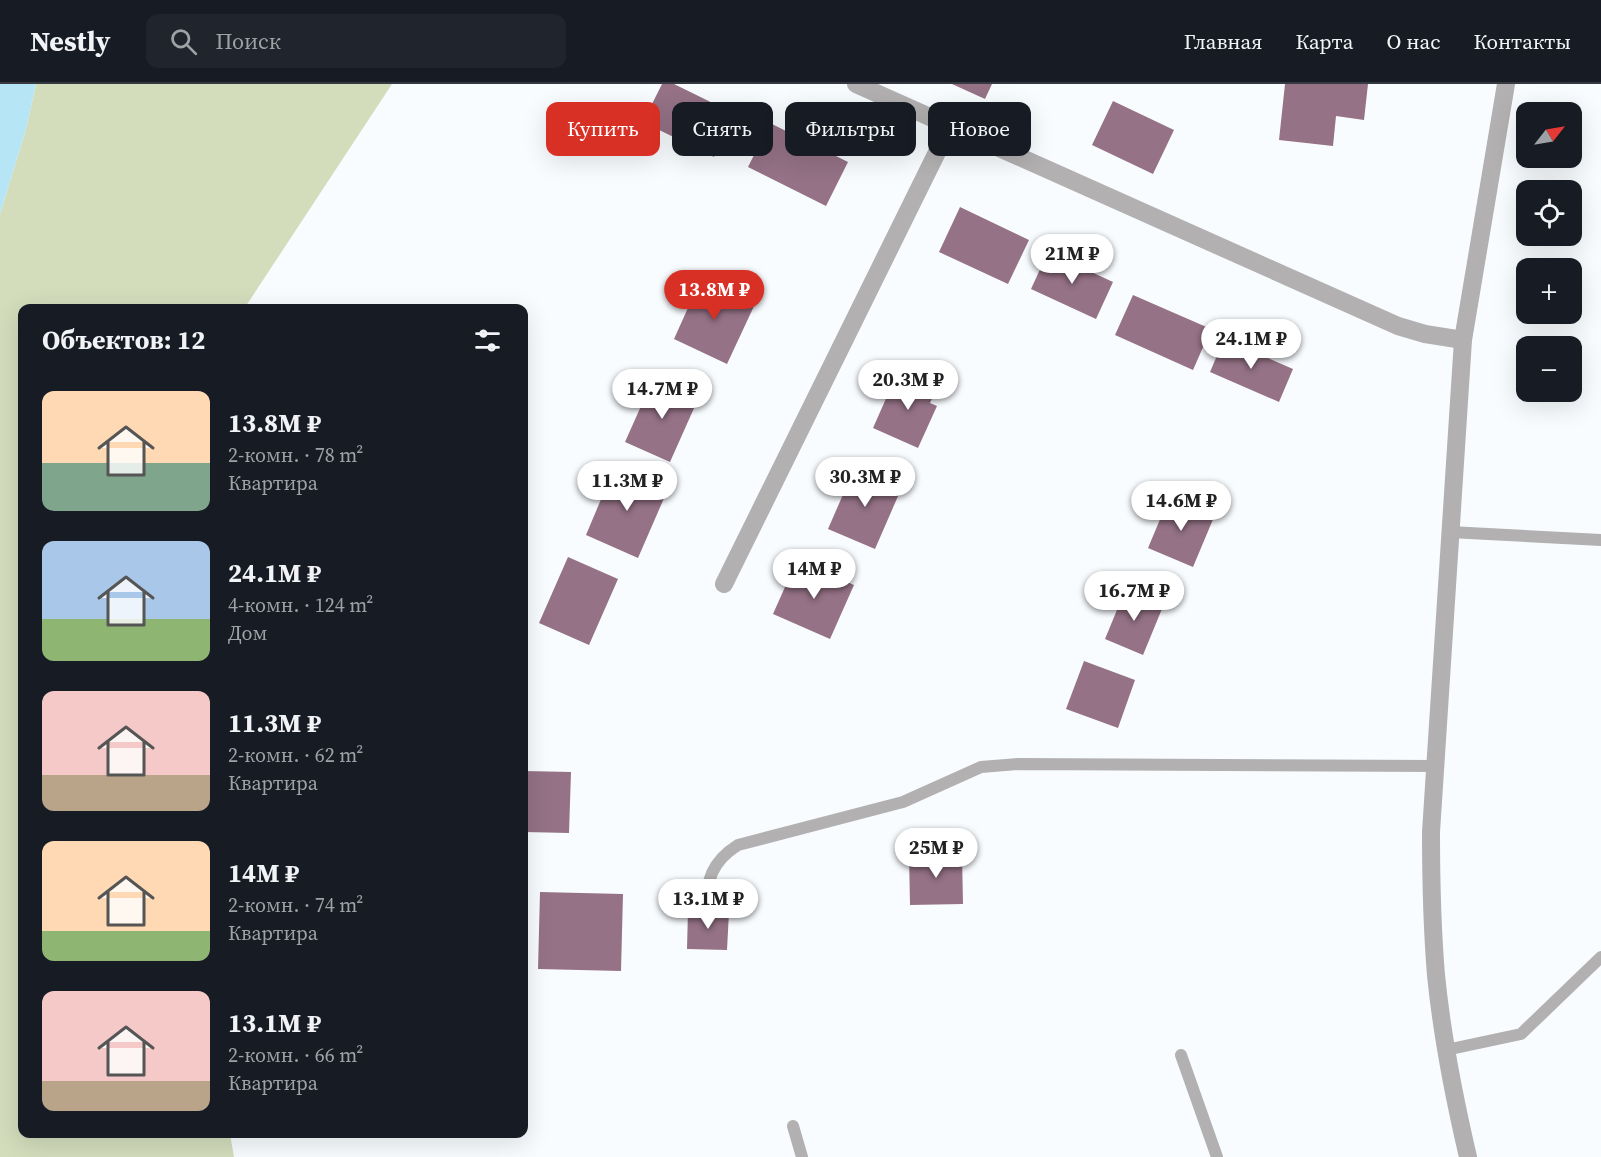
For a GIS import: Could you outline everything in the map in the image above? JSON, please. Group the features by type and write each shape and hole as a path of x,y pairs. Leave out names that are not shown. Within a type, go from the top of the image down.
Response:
{"street":[{"path":"856,84 894,92 928,113"},
{"path":"1468,1157 1446,1050 1436,974 1431,832 1463,340 1506,84"},
{"path":"724,584 935,156"},
{"path":"1017,156 1398,326 1425,334 1463,340"}],"lane":[{"path":"1450,532 1601,540"},
{"path":"705,911 707,884 711,873 723,856 738,845 903,802 981,767 1018,764 1435,766"},
{"path":"1446,1050 1521,1034 1601,957"},
{"path":"1181,1055 1217,1157"},
{"path":"793,1126 802,1157"}],"green space":[{"path":"36,84 392,84 247,304 18,304 18,1138 231,1138 234,1157 0,1157 0,214 26,129"}],"water":[{"path":"0,84 36,84 26,129 0,214"}],"building":[{"path":"662,84 674,84 711,102 672,102 672,136 660,130 660,102 653,102"},
{"path":"952,84 992,84 985,99"},
{"path":"1285,84 1368,84 1364,120 1336,116 1333,146 1279,140"},
{"path":"1113,101 1174,130 1153,174 1092,145"},
{"path":"773,124 785,130 785,156 836,156 848,162 826,206 748,167 754,156 773,156"},
{"path":"960,207 1029,240 1008,284 939,252"},
{"path":"1048,252 1113,282 1096,319 1031,289"},
{"path":"701,279 755,304 727,364 674,339"},
{"path":"1133,295 1211,329 1193,370 1115,335"},
{"path":"1224,339 1293,369 1279,402 1210,372"},
{"path":"906,373 937,387 930,403 937,406 918,448 873,428 892,385 899,388"},
{"path":"654,377 699,397 670,462 625,442"},
{"path":"615,466 668,489 638,558 586,535"},
{"path":"855,467 902,487 875,549 828,529"},
{"path":"1169,498 1214,517 1193,567 1148,548"},
{"path":"568,557 618,579 589,645 539,623"},
{"path":"797,560 854,585 830,639 773,614"},
{"path":"1126,588 1164,604 1143,655 1105,639"},
{"path":"1084,661 1135,680 1118,728 1066,709"},
{"path":"528,771 571,772 569,833 528,832"},
{"path":"909,854 962,854 963,904 910,905"},
{"path":"540,892 623,894 621,971 538,969"},
{"path":"688,910 729,912 727,950 687,949"}]}
